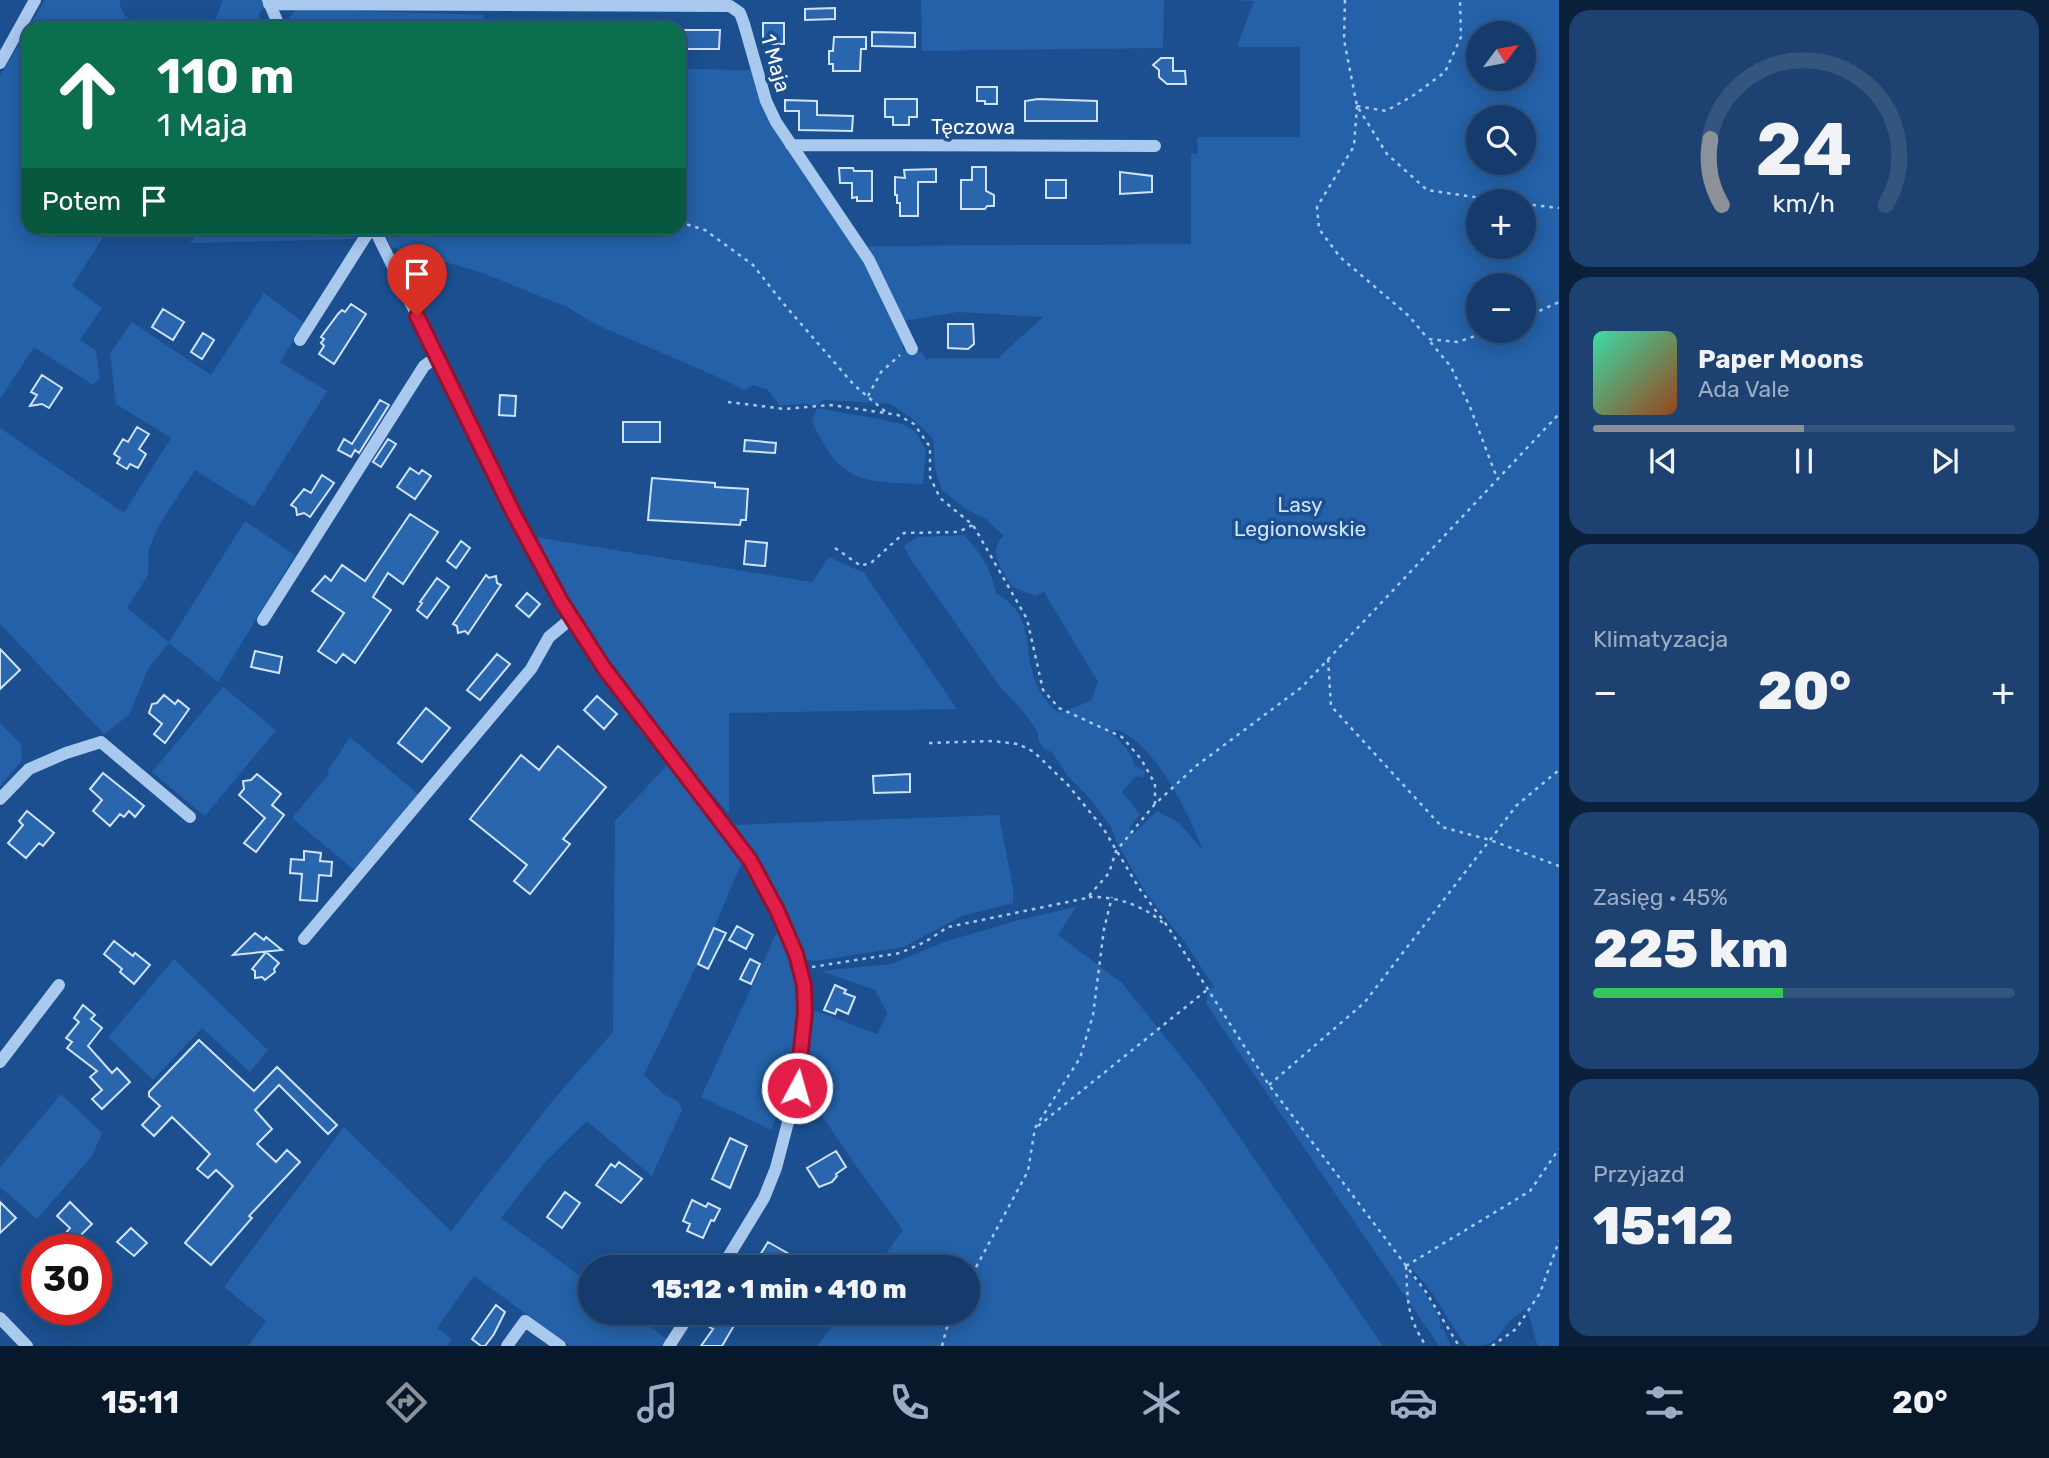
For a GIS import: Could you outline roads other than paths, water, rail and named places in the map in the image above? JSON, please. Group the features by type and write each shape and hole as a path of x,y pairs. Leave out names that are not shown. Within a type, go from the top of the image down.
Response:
{"street":[{"path":"23,21 35,0"},
{"name":"1 Maja","path":"277,21 268,2 737,4 766,101 776,122 869,260 912,349"},
{"path":"0,63 21,25"},
{"name":"Tęczowa","path":"791,145 1155,146"},
{"path":"300,340 368,235"},
{"path":"376,235 513,512 572,618 604,668 750,860 777,910 801,970 805,1012 797,1088 782,1148 764,1198 729,1255"},
{"path":"263,620 424,366 438,357"},
{"path":"304,939 531,669 549,637 572,618"},
{"path":"0,799 29,769 101,742 190,817"},
{"path":"0,1062 60,985"},
{"path":"0,1318 27,1346"},
{"path":"507,1346 525,1321 559,1346"},
{"path":"668,1346 682,1325"}],"park label":[{"name":"Lasy Legionowskie","path":"1300,516"}]}
